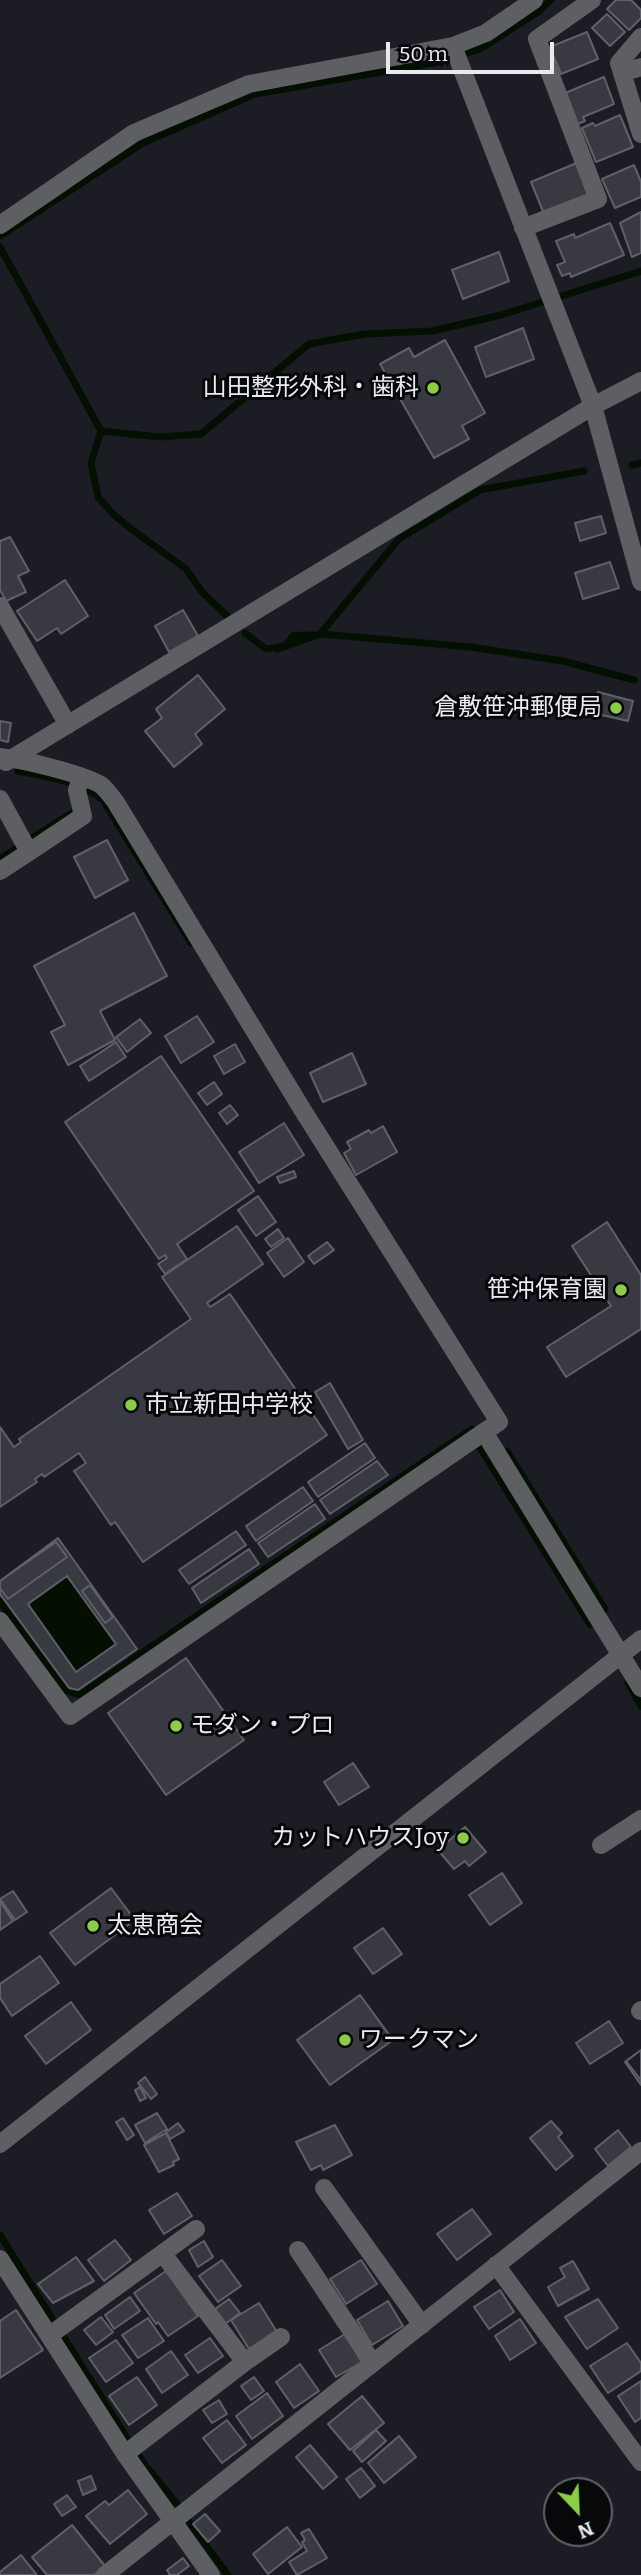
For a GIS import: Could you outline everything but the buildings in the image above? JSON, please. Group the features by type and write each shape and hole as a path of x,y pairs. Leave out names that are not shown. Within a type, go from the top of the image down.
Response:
{"street":[{"path":"0,225 134,133 249,84 455,49 486,33 534,0"},
{"path":"523,228 598,199 537,39 592,0"},
{"path":"641,37 619,63 641,134"},
{"path":"455,49 593,406 641,582"},
{"path":"622,73 641,67"},
{"path":"4,761 68,725 593,406 641,381"},
{"path":"0,606 68,725"},
{"path":"0,1621 70,1716 499,1422 115,802 103,786 79,784 4,761"},
{"path":"0,871 26,846 83,816 79,784"},
{"path":"0,799 26,846"},
{"path":"477,1437 641,1688"},
{"path":"0,2144 641,1639"},
{"path":"601,1845 641,1819"},
{"path":"105,2575 641,2151"},
{"path":"324,2188 422,2325"},
{"path":"56,2331 197,2229"},
{"path":"298,2250 372,2362"},
{"path":"163,2254 245,2362"},
{"path":"0,2259 56,2331 172,2520 211,2575"},
{"path":"496,2265 641,2462"},
{"path":"130,2449 281,2337"}],"shaded area":[{"path":"330,631 328,635 274,654 292,632"},
{"path":"67,1576 116,1644 76,1672 28,1604"}],"waterway":[{"path":"0,236 143,143 255,94 438,62 480,49 538,12 551,0"},
{"path":"0,247 101,431 91,463 98,497 130,528 186,569 202,592 227,616"},
{"path":"101,431 160,437 201,434 309,344 364,334 432,331 501,315 641,271"},
{"path":"632,465 641,463"},
{"path":"320,634 399,539 480,490 584,471"},
{"path":"245,633 266,649 286,646"},
{"path":"321,634 470,647 563,661 634,680"},
{"path":"18,771 73,784 103,800 191,943"},
{"path":"0,859 73,812"},
{"path":"0,1602 67,1691 80,1695 472,1429"},
{"path":"474,1438 590,1625"},
{"path":"507,1451 605,1609"},
{"path":"628,1683 641,1706"},
{"path":"0,2235 127,2438 177,2504"},
{"path":"189,2522 228,2575"}],"place":[{"name":"山田整形外科・歯科","path":"433,388"},
{"name":"倉敷笹沖郵便局","path":"616,708"},
{"name":"笹沖保育園","path":"621,1290"},
{"name":"市立新田中学校","path":"131,1405"},
{"name":"モダン・プロ","path":"176,1726"},
{"name":"カットハウスJoy","path":"463,1838"},
{"name":"太恵商会","path":"93,1926"},
{"name":"ワークマン","path":"345,2040"}]}
